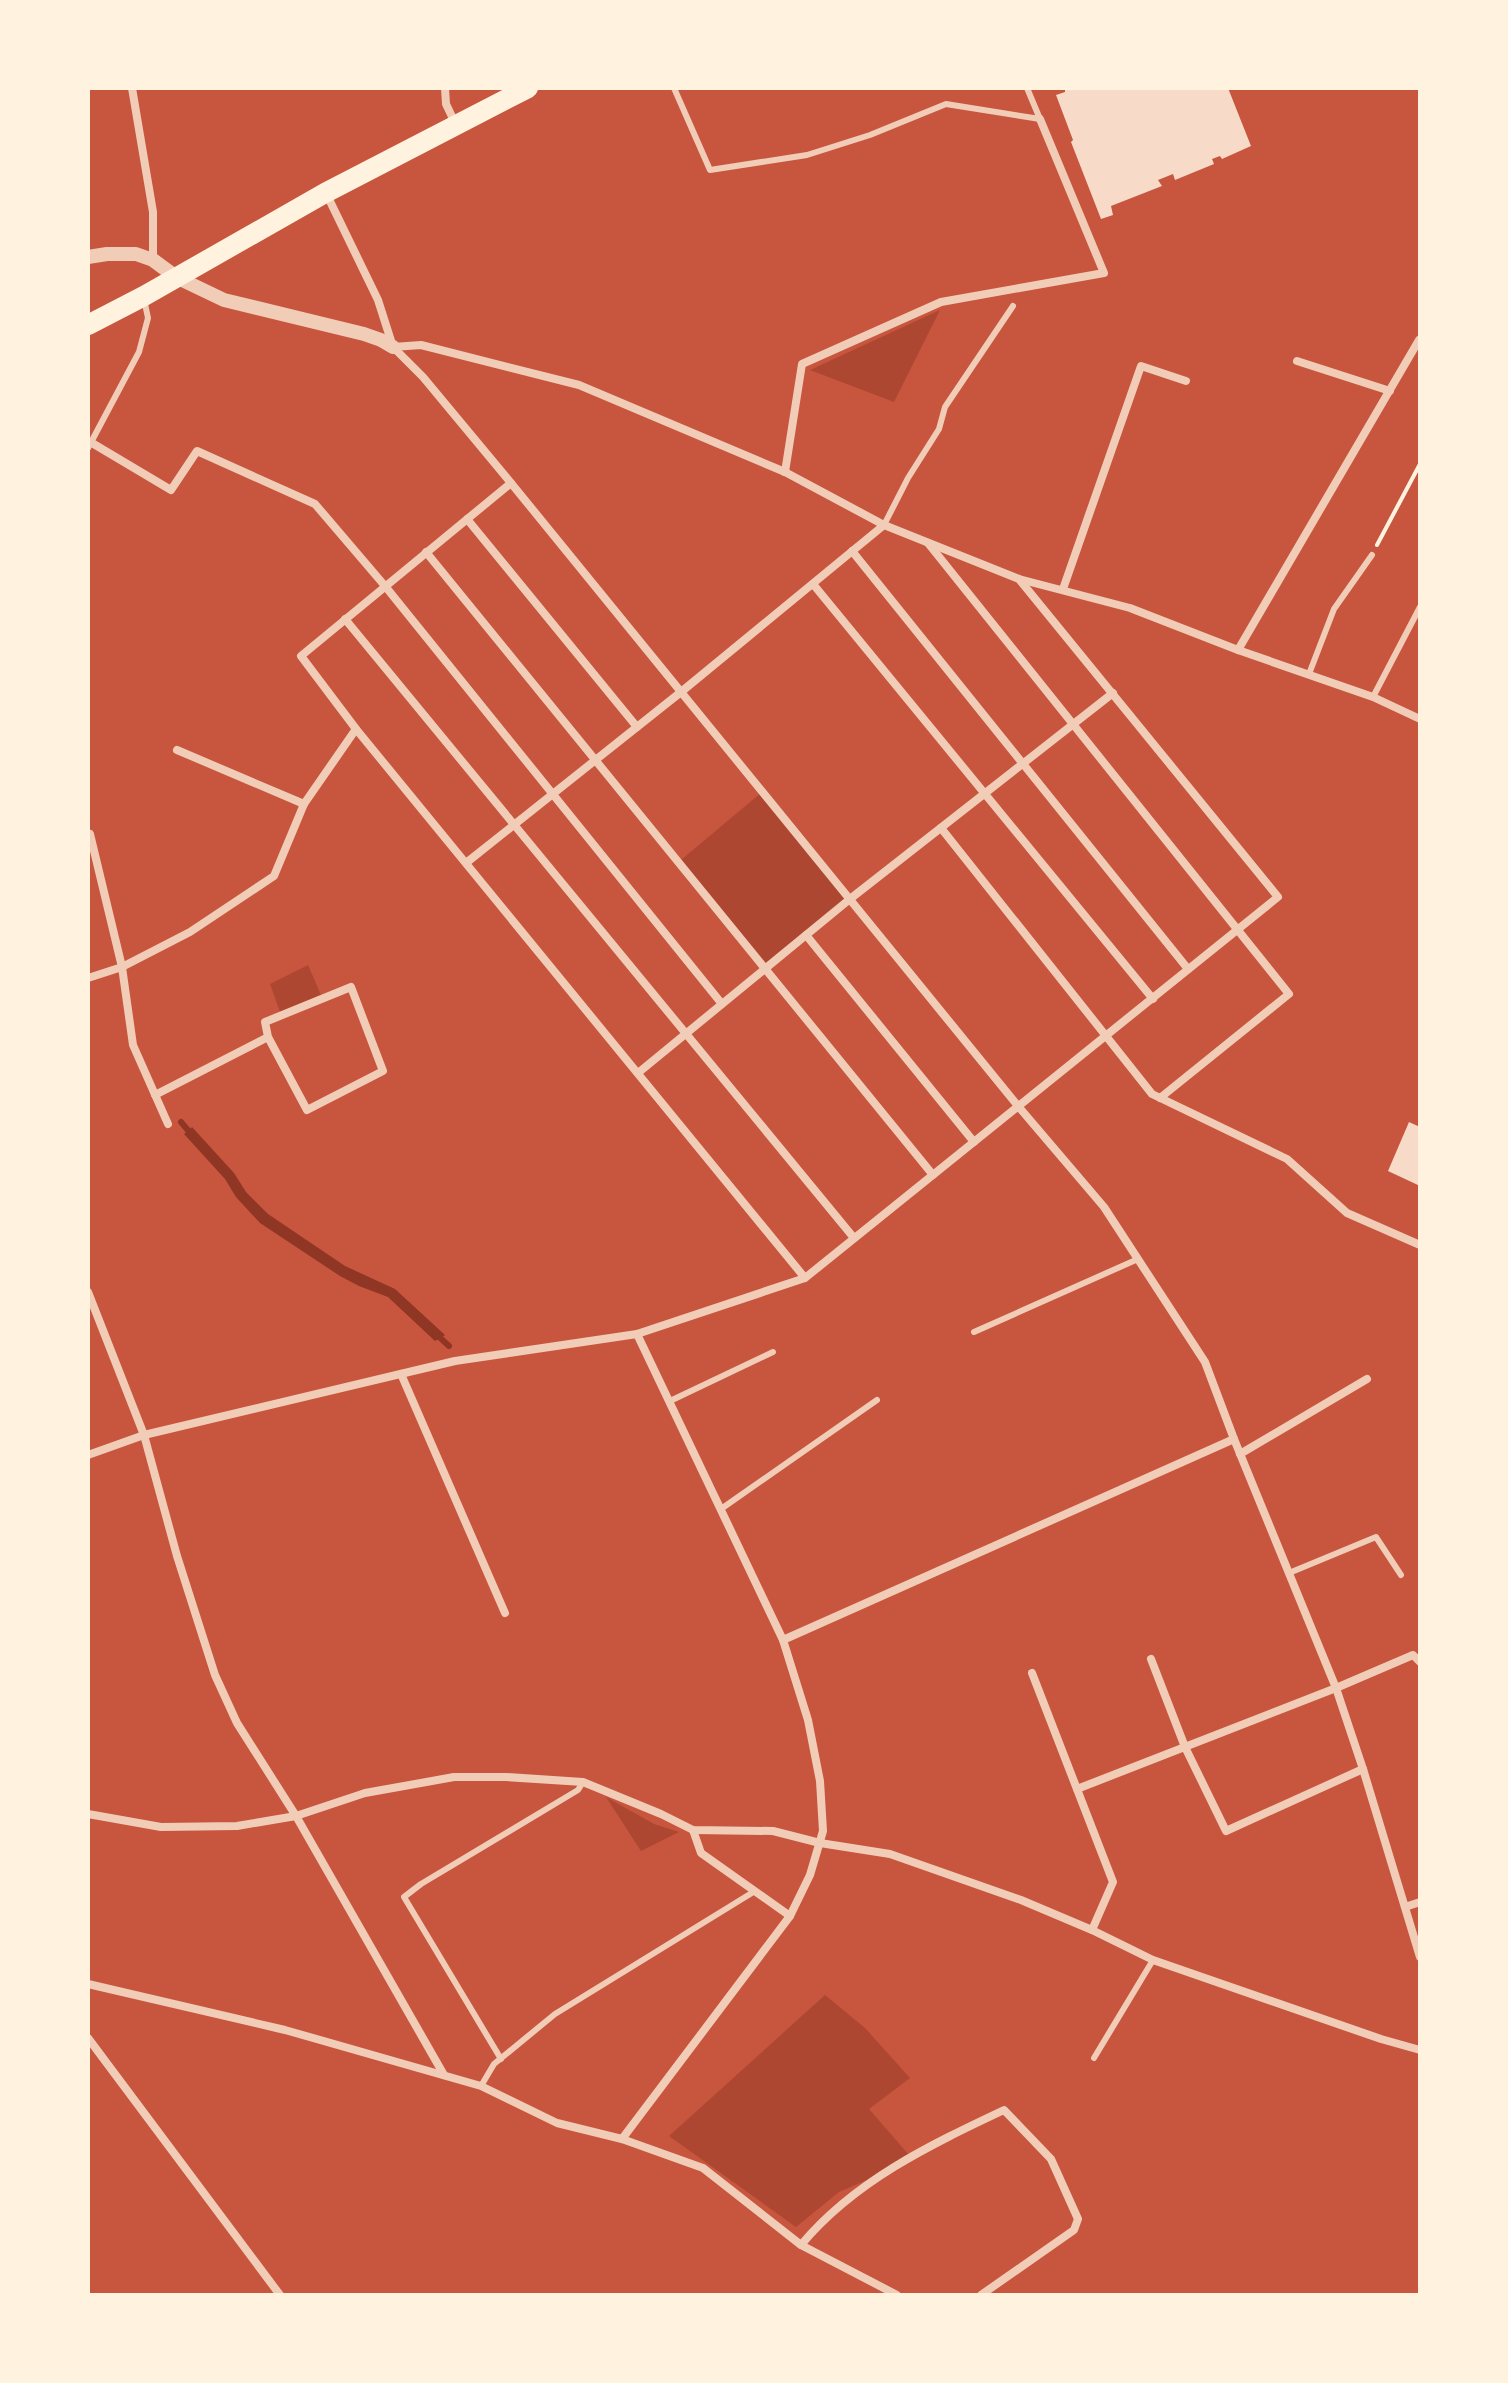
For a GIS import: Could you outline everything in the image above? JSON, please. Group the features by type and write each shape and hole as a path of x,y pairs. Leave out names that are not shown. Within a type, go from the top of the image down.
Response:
{"highway":[{"path":"88,325 325,193 528,88"}],"street":[{"path":"132,88 153,212 153,260"},
{"path":"445,88 446,104 456,126"},
{"path":"785,472 802,364 941,302 1104,273 1040,119"},
{"path":"325,193 378,300 393,347"},
{"path":"88,257 136,254 153,260 176,277 224,300 364,334 393,347 423,377 511,483 1018,1106 1104,1207 1205,1362 1336,1688 1420,1957"},
{"path":"1238,650 1419,340"},
{"path":"393,347 421,345 579,385 785,472 884,525 928,543 1019,579 1130,608 1373,697 1420,719"},
{"path":"1297,361 1390,391"},
{"path":"1063,589 1141,366 1186,381"},
{"path":"90,446 171,490 197,451 315,504 385,586 722,1004"},
{"path":"511,483 301,656 356,729 805,1278"},
{"path":"467,519 637,727"},
{"path":"466,863 884,525"},
{"path":"928,543 1289,994 1160,1098"},
{"path":"852,551 1188,969"},
{"path":"426,552 933,1175"},
{"path":"88,1455 144,1435 455,1361 637,1334 805,1278 1278,897 1019,579"},
{"path":"813,584 1153,999"},
{"path":"345,619 854,1238"},
{"path":"638,1073 850,899 1113,693"},
{"path":"88,978 122,967 190,932 274,876 304,804 356,729"},
{"path":"177,750 304,804"},
{"path":"941,828 1152,1094 1287,1159 1347,1213 1420,1245"},
{"path":"88,835 122,967 133,1045 168,1124"},
{"path":"806,935 974,1142"},
{"path":"351,987 383,1071 307,1110 268,1037 265,1022 351,987"},
{"path":"155,1095 268,1037"},
{"path":"88,1292 144,1435 177,1556 215,1675 237,1723 296,1816 444,2076"},
{"path":"622,2139 790,1916 810,1875 823,1831 820,1781 808,1720 783,1640 637,1334"},
{"path":"401,1374 505,1613"},
{"path":"1240,1454 1367,1379"},
{"path":"783,1640 1234,1439"},
{"path":"1077,1789 1413,1655 1420,1662"},
{"path":"1151,1659 1185,1747 1226,1831 1363,1769"},
{"path":"1032,1673 1113,1882 1092,1930"},
{"path":"88,1814 161,1827 237,1826 296,1816 365,1793 454,1777 583,1782 693,1830 773,1831 820,1843 890,1854 1021,1900 1153,1960 1420,2050"},
{"path":"693,1830 701,1853 790,1916"},
{"path":"1405,1907 1420,1902"},
{"path":"88,1984 285,2030 481,2086 557,2123 622,2139 703,2168 801,2245 897,2295"},
{"path":"88,2038 280,2295"},
{"path":"801,2245 820,2222 869,2182 942,2140 1004,2110 1051,2159 1078,2219 1074,2230 981,2295"}],"lane":[{"path":"674,88 710,170 807,155 870,135 946,104 1040,119"},
{"path":"1027,88 1040,119"},
{"path":"90,446 139,352 148,318 144,296"},
{"path":"884,525 908,478 939,429 945,407 1013,306"},
{"path":"1309,674 1334,609 1372,555"},
{"path":"1373,697 1420,607"},
{"path":"974,1332 1138,1259"},
{"path":"670,1401 773,1352"},
{"path":"721,1509 877,1400"},
{"path":"1289,1573 1376,1537 1401,1575"},
{"path":"501,2059 404,1897 578,1790 583,1782"},
{"path":"481,2086 494,2064 555,2014 755,1891"},
{"path":"1094,2058 1153,1960"}],"path":[{"path":"1372,555 1420,464"}],"shaded area":[{"path":"940,310 894,402 810,370"},
{"path":"762,792 847,896 766,963 681,860"},
{"path":"308,965 321,995 280,1012 270,984"},
{"path":"192,1127 268,1214 345,1266 395,1289 445,1335 435,1341 388,1297 340,1276 260,1223 184,1134"},
{"path":"606,1797 654,1824 679,1832 641,1851"},
{"path":"825,1995 865,2028 910,2078 869,2109 909,2155 867,2180 839,2192 796,2227 669,2136"}],"building":[{"path":"1068,88 1228,88 1251,146 1222,159 1220,156 1212,159 1214,164 1175,180 1173,174 1158,180 1162,186 1111,206 1113,215 1101,219 1056,95"},
{"path":"1409,1122 1420,1127 1420,1186 1388,1171"}],"waterway":[{"path":"181,1122 192,1135"},
{"path":"436,1334 449,1346"}]}
